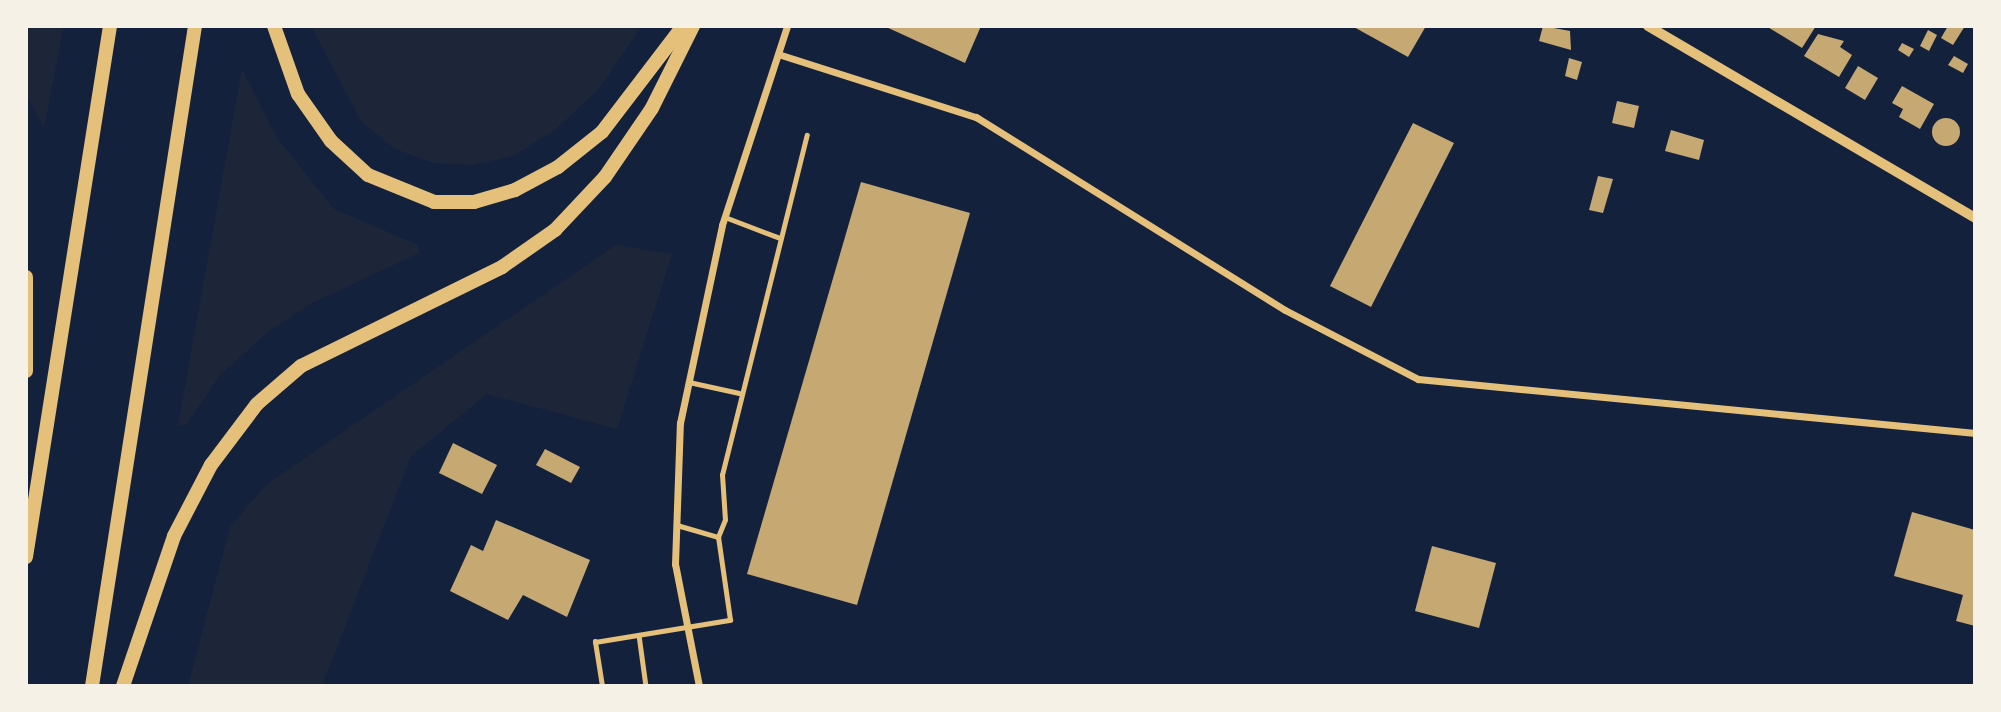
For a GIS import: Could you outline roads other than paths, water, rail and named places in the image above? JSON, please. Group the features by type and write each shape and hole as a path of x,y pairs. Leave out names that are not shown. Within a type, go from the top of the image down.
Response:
{"highway":[{"path":"26,557 110,26"},
{"path":"92,686 195,26"},
{"path":"274,26 298,94 331,141 368,175 434,202 474,202 515,190 558,167 601,132 683,26"},
{"path":"123,686 174,536 211,465 257,404 301,366 502,267 555,230 605,177 652,108 693,26"},
{"path":"26,277 26,371"}],"street":[{"path":"699,686 675,564 680,423 725,217 787,26"},
{"path":"1648,26 1975,218"},
{"path":"778,54 976,117 1285,310 1418,379 1975,433"}],"lane":[{"path":"602,686 595,642 730,620 718,537 725,520 722,475 739,393 807,135"},
{"path":"725,217 780,238"},
{"path":"689,382 739,393"},
{"path":"677,525 718,537"},
{"path":"639,635 646,686"}]}
